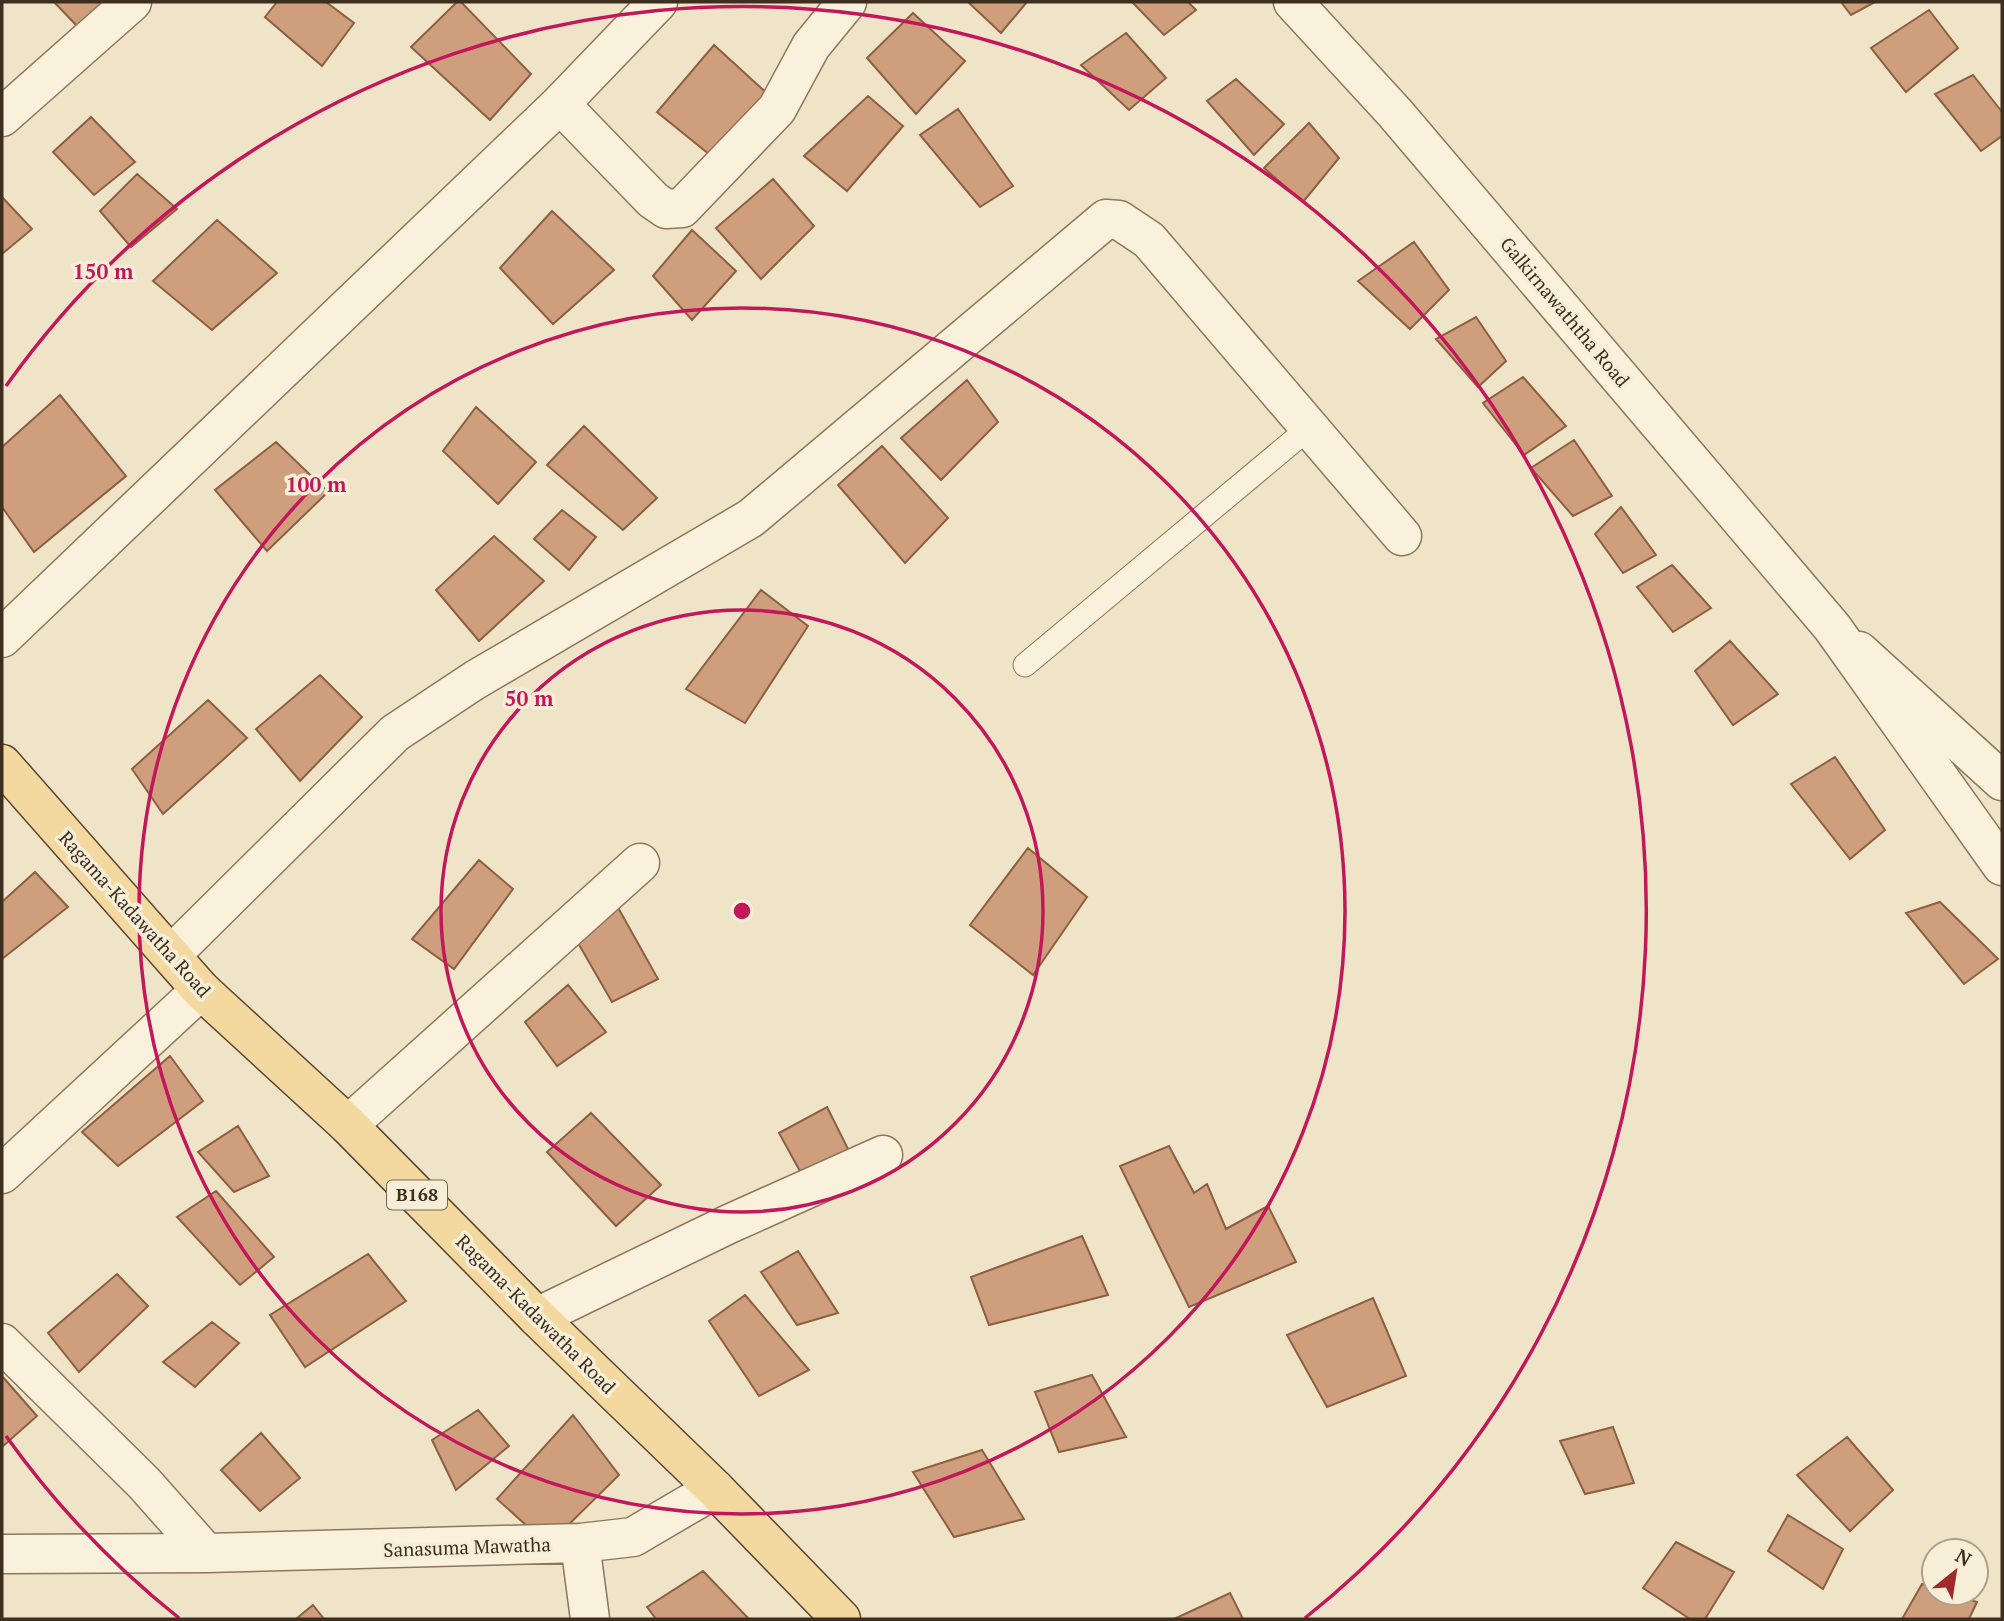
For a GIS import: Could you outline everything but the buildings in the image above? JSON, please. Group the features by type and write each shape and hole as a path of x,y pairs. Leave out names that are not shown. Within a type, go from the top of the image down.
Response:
{"main road":[{"name":"Ragama-Kadawatha Road","path":"2,764 201,990 348,1125 537,1317 715,1489 841,1619"}],"street":[{"path":"2,117 132,2"},
{"path":"2,638 560,104 658,2"},
{"path":"560,104 653,200 666,209 682,208 777,109 811,46 847,2"},
{"name":"Galkirnawaththa Road","path":"1293,2 1395,113 1832,627 2002,866"},
{"path":"171,955 395,733 475,680 751,518 1106,219 1119,220 1149,240 1402,536"},
{"name":"Galkirnawaththa Road","path":"1832,627 2002,781"},
{"path":"348,1125 640,863"},
{"path":"2,1174 201,990"},
{"path":"537,1317 729,1224 883,1155"},
{"path":"2,1343 144,1483 206,1553"},
{"name":"Sanasuma Mawatha","path":"2,1554 206,1553 580,1543 633,1537 715,1489"},
{"path":"580,1543 590,1619"}],"lane":[{"path":"1025,665 1310,428"}]}
